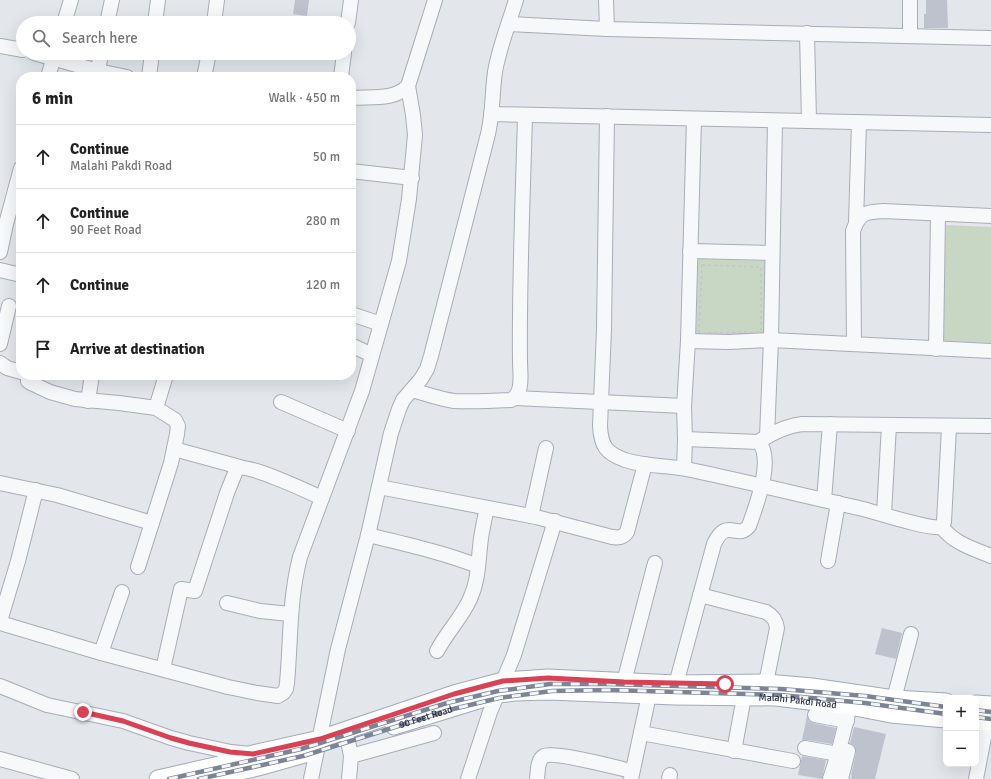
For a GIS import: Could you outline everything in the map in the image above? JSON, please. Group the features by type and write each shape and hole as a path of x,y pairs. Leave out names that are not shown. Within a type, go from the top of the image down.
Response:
{"main road":[{"name":"90 Feet Road","path":"207,779 258,767 454,694 500,688 548,678 624,682 650,689"},
{"name":"Malahi Pakdi Road","path":"650,689 725,690 766,683 852,692 894,699 943,702"},
{"name":"Malahi Pakdi Road","path":"650,689 676,684 725,690 744,696 776,697 852,711 943,719"},
{"name":"90 Feet Road","path":"158,779 219,765 253,754 319,745 350,748 399,725 500,688 515,692 650,689"},
{"path":"979,704 991,705"}],"street":[{"path":"66,16 71,0"},
{"path":"109,16 112,0"},
{"path":"156,16 158,0"},
{"path":"215,16 217,0"},
{"path":"349,16 351,0"},
{"path":"356,98 385,96 402,92 408,86 435,0"},
{"path":"311,779 319,745 327,696 368,535 395,420 403,400 421,379 427,369 431,356 488,134 492,114 492,93 496,70 516,0"},
{"path":"606,0 607,29"},
{"path":"910,0 910,35"},
{"path":"509,24 607,29 991,38"},
{"path":"807,33 809,122"},
{"path":"0,46 16,49"},
{"path":"49,72 53,60"},
{"path":"69,60 106,72"},
{"path":"98,70 100,60"},
{"path":"150,72 151,60"},
{"path":"205,72 208,60"},
{"path":"342,72 343,60"},
{"path":"36,490 0,622 101,653 228,687 278,696 283,693 286,689 287,683 290,614 294,578 300,557 362,391 403,242 412,178 415,135 414,115 408,86"},
{"path":"492,114 991,125"},
{"path":"515,398 520,390 525,115"},
{"path":"607,116 601,402 601,439 605,448 624,460 644,464 684,468 762,484 927,526 936,528 942,527"},
{"path":"684,468 684,406 688,341 694,119"},
{"path":"676,684 717,537 719,533 723,531 746,530 749,526 762,484 765,460 762,446 771,340 775,121"},
{"path":"854,343 852,246 853,231 856,222 859,122"},
{"path":"356,172 412,178"},
{"path":"0,252 5,209 16,181"},
{"path":"856,222 862,215 870,212 910,212 991,216"},
{"path":"936,349 938,214"},
{"path":"690,251 772,253"},
{"path":"0,270 16,273"},
{"path":"0,344 9,306"},
{"path":"356,316 381,324"},
{"path":"688,341 729,342 771,340 991,351"},
{"path":"356,347 372,355"},
{"path":"0,363 7,368 16,371"},
{"path":"28,380 35,386 60,396 88,401 156,408 175,420 178,426 171,463 138,567"},
{"path":"88,401 91,380"},
{"path":"156,408 164,380"},
{"path":"412,390 454,401 511,400 515,398 684,406"},
{"path":"281,402 348,431"},
{"path":"685,439 763,439 789,426 802,424 949,427 991,426"},
{"path":"824,500 830,424"},
{"path":"884,514 889,425"},
{"path":"942,527 944,522 949,427"},
{"path":"531,516 546,448"},
{"path":"174,449 260,472 322,498"},
{"path":"379,486 555,521 612,537 621,538 625,536 627,532 644,464"},
{"path":"163,669 181,589 195,591 231,482 235,471 240,466"},
{"path":"0,483 36,490 104,508 152,523"},
{"path":"828,561 838,503"},
{"path":"437,651 470,600 476,583 480,545 487,508"},
{"path":"468,779 490,712 514,655 555,521"},
{"path":"942,527 947,534 960,542 991,556"},
{"path":"368,535 453,556 478,566"},
{"path":"624,682 655,563"},
{"path":"101,653 122,592"},
{"path":"700,595 766,612 772,616 776,622 777,628 766,683"},
{"path":"227,603 260,611 290,614"},
{"path":"894,699 911,634"},
{"path":"0,686 47,705 123,721 171,738 230,752 253,754"},
{"path":"536,779 538,766 541,760 543,757 548,755 567,757 632,775 650,689"},
{"path":"734,751 744,696"},
{"path":"815,714 852,711"},
{"path":"830,779 852,711"},
{"path":"841,779 852,711"},
{"path":"976,779 984,722"},
{"path":"399,725 402,742"},
{"path":"641,732 793,762"},
{"path":"349,779 350,748 402,742 434,733"},
{"path":"805,748 838,754"},
{"path":"0,759 72,779"}],"path":[{"path":"702,265 761,267 761,332 700,332 702,265"}],"green space":[{"path":"946,225 991,227 991,343 942,341"},
{"path":"698,259 768,261 768,341 696,338"}],"building":[{"path":"295,0 309,0 307,16 293,14"},
{"path":"926,0 947,0 948,28 924,28"},
{"path":"882,628 902,633 896,659 875,654"},
{"path":"807,716 809,721 813,723 836,728 832,744 802,740"},
{"path":"854,727 886,734 875,779 851,779 856,753 854,745 850,743"},
{"path":"802,756 826,760 822,779 798,775"}],"railway":[{"path":"169,779 301,749 447,703 498,691 550,684 608,684 781,689 865,696 943,707"},
{"path":"199,779 303,756 449,710 499,698 552,691 608,690 780,695 865,703 943,714"},
{"path":"979,710 991,712"},
{"path":"979,717 991,719"}],"route":[{"path":"83,712 137,725 153,732 189,743 230,752 253,754 320,739 454,694 503,681 548,678 676,684 725,684"}]}
